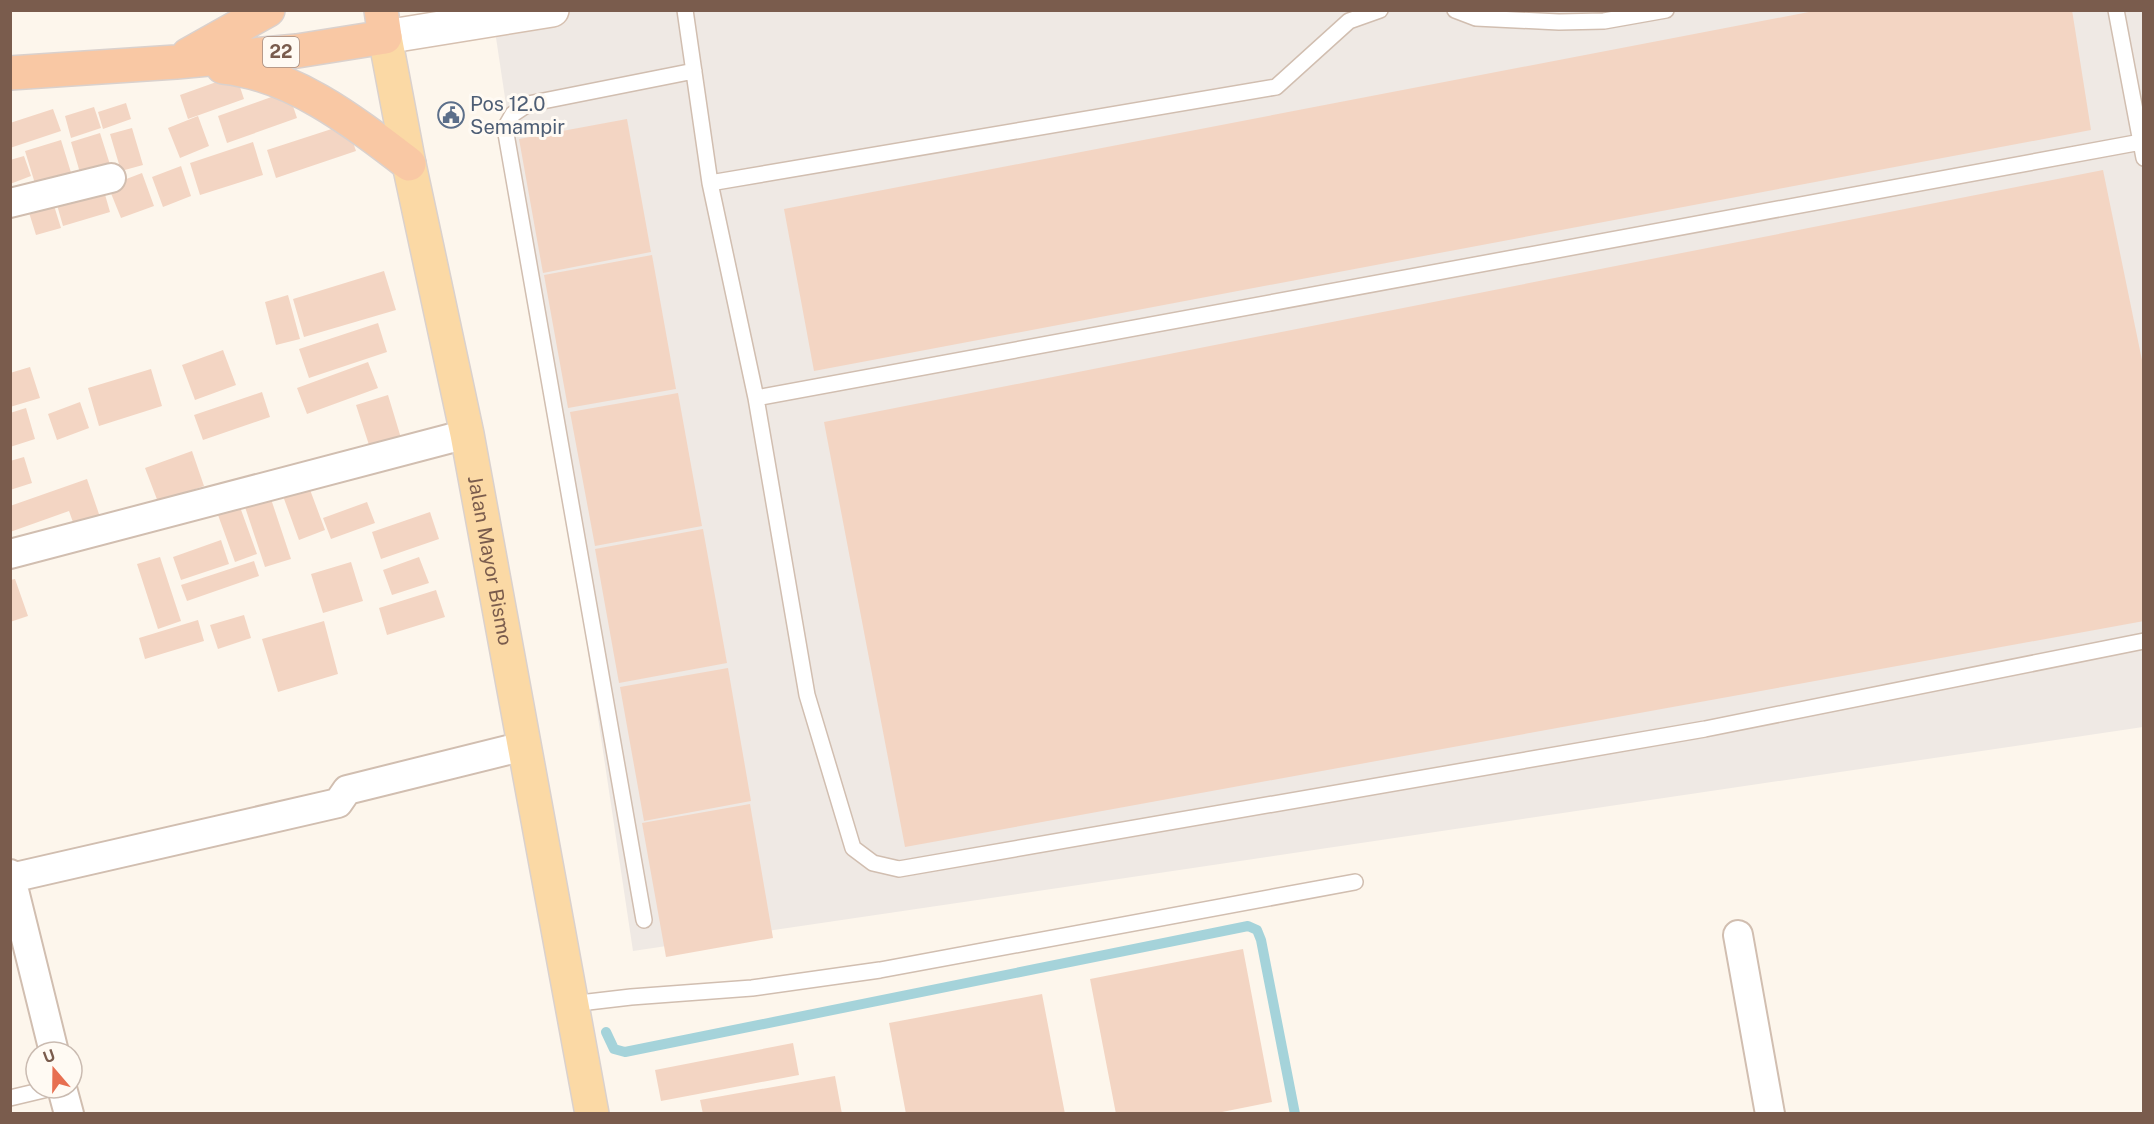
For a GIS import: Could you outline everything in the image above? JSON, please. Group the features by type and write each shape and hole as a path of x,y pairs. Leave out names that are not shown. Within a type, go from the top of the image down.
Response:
{"highway":[{"name":"22","path":"176,62 268,10"},
{"name":"22","path":"176,62 297,51 383,24"},
{"path":"10,73 176,62 244,69 291,86 357,125 409,164"}],"main road":[{"path":"383,24 552,10"},
{"name":"Jalan Mayor Bismo","path":"383,24 409,164 467,434 570,1004 592,1113"}],"street":[{"path":"10,203 111,178"},
{"path":"10,554 467,434"},
{"path":"51,1040 11,877 339,803 347,790 524,746"},
{"path":"1738,935 1770,1113"}],"lane":[{"path":"685,10 710,183 756,398 807,694 853,848 873,863 900,869 1706,729 2144,641"},
{"path":"710,183 1276,87 1349,21 1380,10"},
{"path":"1455,10 1476,18 1559,22 1604,21 1666,10"},
{"path":"2116,10 2144,158"},
{"path":"644,920 505,128 513,114 528,104 694,71"},
{"path":"756,398 2141,142"},
{"path":"570,1004 752,988 879,970 1355,882"}],"shaded area":[{"path":"492,11 2143,11 2143,727 633,951"}],"building":[{"path":"1819,10 2072,10 2091,130 814,371 784,209"},
{"path":"236,75 244,99 188,119 180,95"},
{"path":"288,91 297,118 227,143 218,116"},
{"path":"126,103 131,119 103,129 98,112"},
{"path":"94,107 101,128 71,138 65,116"},
{"path":"53,109 61,131 10,148 10,123"},
{"path":"198,116 209,146 180,158 168,128"},
{"path":"627,119 651,252 543,273 519,139"},
{"path":"347,124 356,151 276,178 267,150"},
{"path":"132,128 143,165 121,171 110,134"},
{"path":"100,133 113,174 83,183 71,142"},
{"path":"61,140 73,179 37,190 25,151"},
{"path":"253,142 263,175 200,195 190,163"},
{"path":"24,156 31,176 10,184 10,160"},
{"path":"181,166 191,196 163,207 152,177"},
{"path":"2103,170 2144,370 2144,621 905,847 824,422"},
{"path":"142,173 154,206 121,218 108,186"},
{"path":"104,191 110,212 63,226 57,205"},
{"path":"51,196 61,228 36,235 26,203"},
{"path":"652,255 676,389 568,408 544,275"},
{"path":"384,271 396,310 304,337 293,299"},
{"path":"288,295 300,339 276,345 265,302"},
{"path":"378,323 387,352 309,378 299,349"},
{"path":"223,350 236,385 195,400 182,365"},
{"path":"368,362 378,388 307,414 297,388"},
{"path":"30,367 40,398 10,407 10,373"},
{"path":"151,369 162,406 99,426 88,388"},
{"path":"262,392 270,417 203,440 194,415"},
{"path":"678,393 702,526 595,546 570,412"},
{"path":"388,395 401,438 370,448 356,405"},
{"path":"80,402 89,428 57,440 48,414"},
{"path":"26,408 35,439 10,447 10,413"},
{"path":"192,451 204,486 158,502 145,468"},
{"path":"24,457 32,483 10,490 10,461"},
{"path":"87,479 100,517 74,525 69,511 10,532 10,506"},
{"path":"309,487 325,530 299,540 283,496"},
{"path":"271,499 291,559 265,567 245,507"},
{"path":"367,502 375,523 331,539 323,518"},
{"path":"240,507 257,554 235,562 218,515"},
{"path":"430,512 439,539 381,559 372,532"},
{"path":"703,529 727,663 619,683 595,549"},
{"path":"221,540 229,564 181,580 173,557"},
{"path":"160,557 181,621 158,629 137,564"},
{"path":"419,557 429,583 392,595 383,570"},
{"path":"254,561 259,576 187,601 181,585"},
{"path":"351,562 363,601 323,613 311,574"},
{"path":"15,579 28,616 10,622 10,580"},
{"path":"436,590 445,617 387,635 379,608"},
{"path":"244,615 251,638 218,649 210,625"},
{"path":"198,620 204,641 145,659 139,638"},
{"path":"324,621 338,674 278,692 262,639"},
{"path":"728,668 751,801 644,821 620,687"},
{"path":"750,804 773,938 666,957 642,823"},
{"path":"1243,949 1272,1102 1212,1114 1116,1114 1090,979"},
{"path":"1042,994 1065,1114 906,1114 889,1023"},
{"path":"793,1043 799,1075 661,1101 655,1070"},
{"path":"835,1076 842,1114 703,1114 700,1100"}],"waterway":[{"path":"606,1032 614,1049 625,1052 1248,926 1257,930 1261,940 1295,1114"}],"place":[{"name":"Pos 12.0 Semampir","path":"451,115"}]}
